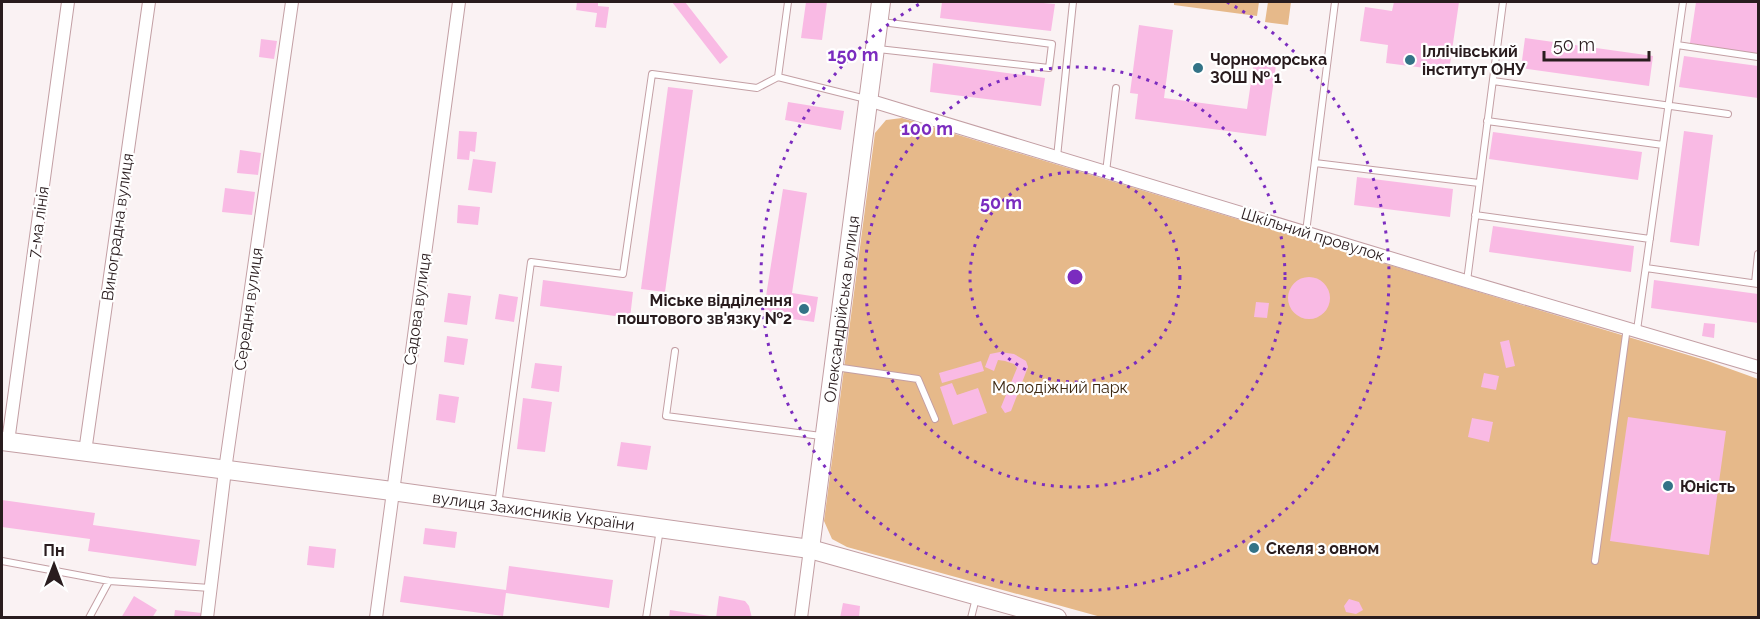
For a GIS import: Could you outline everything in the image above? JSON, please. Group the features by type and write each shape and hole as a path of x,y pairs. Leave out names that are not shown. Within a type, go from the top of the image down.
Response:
{"main road":[{"name":"Олександрійська вулиця","path":"810,549 881,2"},
{"name":"вулиця Захисників України","path":"5,442 498,505 810,549 1057,618"}],"street":[{"name":"7-ма лінія","path":"5,442 68,2"},
{"name":"Виноградна вулиця","path":"85,452 149,2"},
{"name":"Середня вулиця","path":"207,618 225,470 292,2"},
{"name":"Садова вулиця","path":"375,618 459,2"},
{"name":"Шкільний провулок","path":"868,100 1758,367"},
{"name":"Олександрійська вулиця","path":"801,618 810,549"}],"lane":[{"path":"778,77 788,2"},
{"path":"1057,158 1073,2"},
{"path":"1306,232 1335,2"},
{"path":"1466,281 1503,2"},
{"path":"1595,561 1632,329 1646,268 1683,2"},
{"path":"874,48 1049,68 1052,44 878,22"},
{"path":"1677,45 1758,57"},
{"path":"498,505 531,262 623,274 652,74 758,88 778,77 868,100"},
{"path":"1493,81 1728,114"},
{"path":"1106,172 1116,88"},
{"path":"1487,121 1663,145"},
{"path":"1315,163 1479,183"},
{"path":"1475,214 1650,239"},
{"path":"1646,268 1757,284 1758,254"},
{"path":"675,351 666,416 825,436"},
{"path":"834,366 918,379 935,419"},
{"path":"646,618 660,528"},
{"path":"2,561 109,581 211,588"},
{"path":"89,618 109,581"},
{"path":"971,618 977,596"}],"green space":[{"path":"1174,2 1259,2 1257,16 1174,5"},
{"path":"1268,2 1291,2 1288,25 1265,22"},
{"name":"Молодіжний парк","path":"902,118 1708,361 1758,379 1758,617 1101,617 847,547 832,539 824,521 875,133 886,120"}],"building":[{"path":"577,2 598,2 598,6 609,7 606,28 595,27 597,13 576,10"},
{"path":"672,2 685,2 728,57 720,64"},
{"path":"806,2 827,2 822,40 801,38"},
{"path":"942,2 1055,4 1051,31 940,18"},
{"path":"1394,2 1459,2 1449,71 1386,63 1388,45 1360,41 1365,7 1392,11"},
{"path":"1696,2 1758,2 1758,56 1690,43"},
{"path":"1139,25 1173,30 1164,98 1247,109 1255,55 1277,58 1266,136 1135,119 1138,94 1130,93"},
{"path":"1525,38 1653,56 1649,86 1521,68"},
{"path":"261,39 277,41 274,59 259,57"},
{"path":"1684,56 1758,66 1758,98 1679,87"},
{"path":"933,63 1045,78 1041,106 930,92"},
{"path":"668,87 693,90 665,292 641,289"},
{"path":"788,102 844,111 841,130 785,120"},
{"path":"459,131 477,132 475,152 470,151 469,160 457,159"},
{"path":"1684,131 1713,135 1699,246 1670,242"},
{"path":"1493,132 1642,152 1638,180 1489,159"},
{"path":"240,150 261,153 258,175 237,173"},
{"path":"473,159 496,162 492,193 468,190"},
{"path":"1357,177 1453,189 1450,217 1354,205"},
{"path":"225,188 255,192 252,215 222,212"},
{"path":"783,189 807,193 792,293 818,297 814,322 763,315"},
{"path":"458,205 480,207 478,225 457,223"},
{"path":"1493,226 1634,246 1631,272 1489,252"},
{"path":"1309,277 1324,283 1330,298 1324,313 1309,319 1294,313 1288,298 1294,283"},
{"path":"543,280 633,292 630,318 540,306"},
{"path":"1654,280 1758,294 1758,323 1651,308"},
{"path":"448,293 471,296 467,325 444,322"},
{"path":"499,294 518,297 514,322 495,319"},
{"path":"1256,302 1269,303 1267,318 1254,317"},
{"path":"1704,323 1715,324 1714,338 1702,336"},
{"path":"447,336 468,339 464,365 444,362"},
{"path":"1509,340 1515,366 1506,368 1500,342"},
{"path":"1000,352 1014,354 1026,361 1028,367 1011,411 1005,413 1001,407 1017,368 1014,364 998,360 994,371 985,367 990,354"},
{"path":"981,361 984,371 942,383 939,373"},
{"path":"535,363 562,366 559,392 531,388"},
{"path":"1484,373 1499,376 1496,390 1481,387"},
{"path":"952,383 957,395 978,388 987,413 953,425 940,387"},
{"path":"439,394 459,397 455,423 436,420"},
{"path":"523,398 552,402 545,452 517,449"},
{"name":"Юність","path":"1628,417 1726,431 1709,555 1610,541"},
{"path":"1472,418 1493,422 1489,442 1468,437"},
{"path":"621,442 651,446 647,470 617,466"},
{"path":"2,500 95,513 93,525 200,540 196,566 88,551 90,539 2,527"},
{"path":"425,528 457,532 455,548 423,544"},
{"path":"309,546 336,549 334,568 307,565"},
{"path":"509,566 613,580 609,608 506,593 503,616 400,602 404,576 506,590"},
{"path":"134,596 157,610 152,618 121,618"},
{"path":"719,596 745,601 752,618 716,618"},
{"path":"1349,599 1359,602 1363,610 1356,614 1346,612 1344,606"},
{"path":"843,603 860,606 859,618 840,618"},
{"path":"175,610 202,613 202,618 174,618"},
{"path":"670,610 710,616 710,618 669,618"}],"place":[{"name":"Іллічівський інститут ОНУ","path":"1410,60"},
{"name":"Чорноморська ЗОШ № 1","path":"1198,68"},
{"name":"Міське відділення поштового зв'язку №2","path":"804,309"},
{"name":"Юність","path":"1668,486"},
{"name":"Скеля з овном","path":"1254,548"}]}
